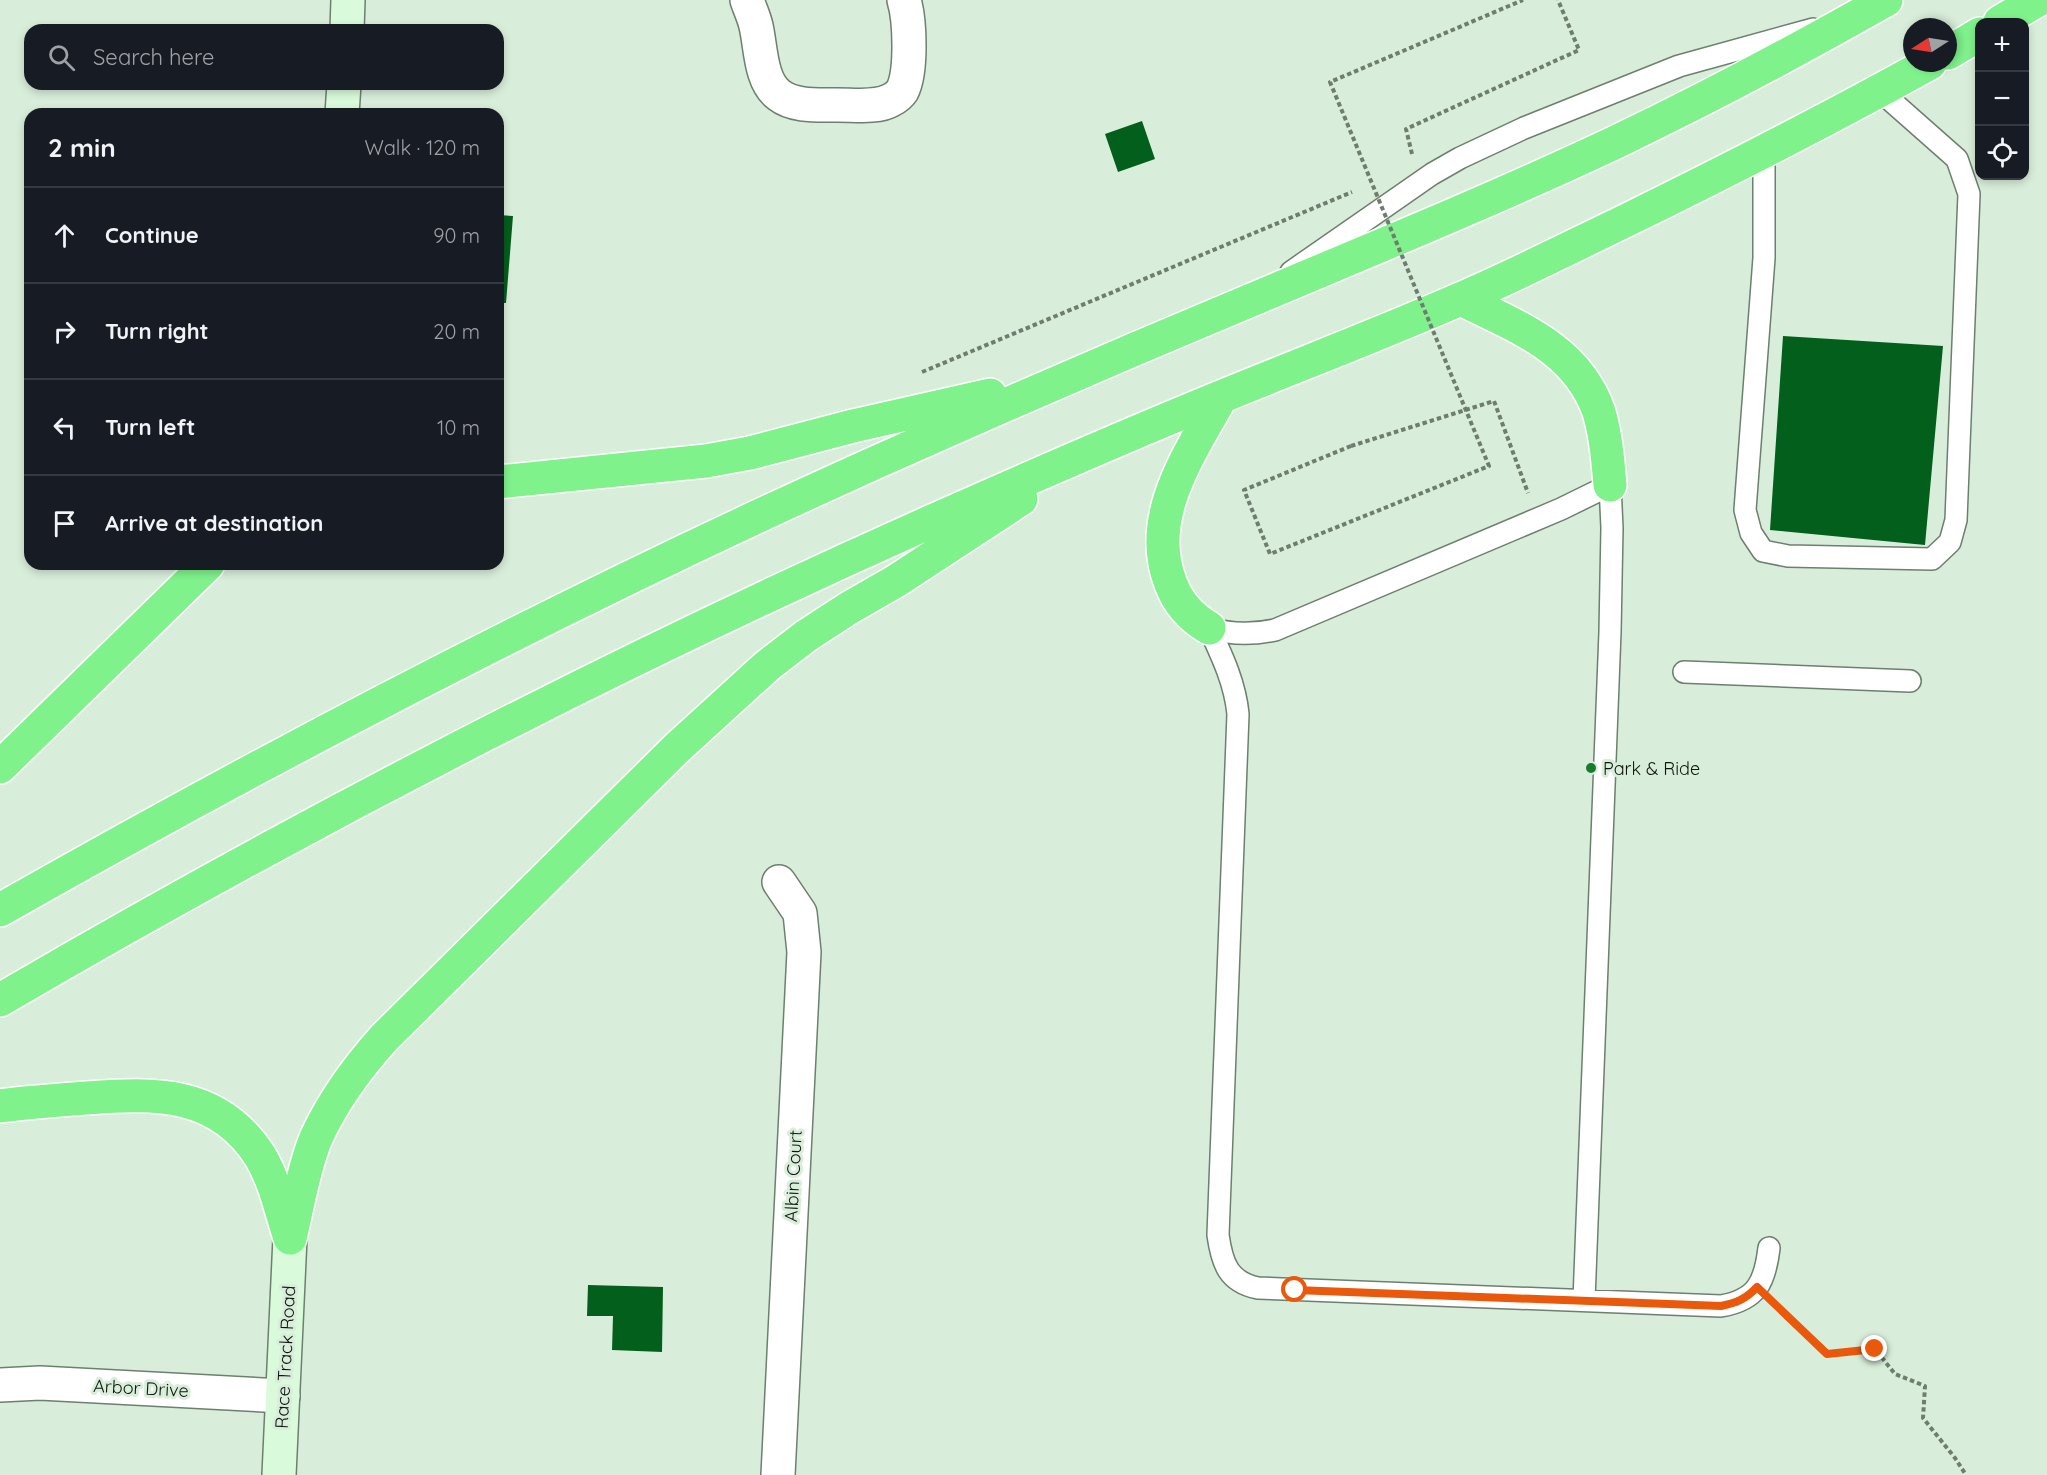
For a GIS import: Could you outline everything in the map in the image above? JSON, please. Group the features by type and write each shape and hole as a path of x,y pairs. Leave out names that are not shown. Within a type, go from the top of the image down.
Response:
{"highway":[{"path":"0,910 247,773 512,635 824,486 1068,378 1494,198 1616,142 1738,81 1886,0"},
{"path":"2007,18 2038,0"},
{"path":"1957,48 1975,37"},
{"path":"0,1000 88,948 320,820 545,703 794,584 1100,448 1461,299 1764,153 1914,72"},
{"path":"1461,299 1549,346 1567,359 1581,375 1598,411 1603,429 1610,485"},
{"path":"504,481 657,467 750,453 853,426 1068,378"},
{"path":"1209,628 1198,622 1173,591 1163,553 1162,530 1167,506 1176,482 1221,397"},
{"path":"290,1238 306,1169 316,1140 339,1096 362,1062 677,748 767,666 806,636 896,581 1100,448"},
{"path":"0,766 202,570"},
{"path":"0,1106 148,1095 182,1100 205,1108 228,1121 245,1137 260,1157 271,1178 290,1238"}],"street":[{"path":"347,24 348,0"},
{"path":"747,0 756,26 765,72 770,85 779,95 807,105 876,104 890,101 901,93 906,80 907,65 908,12 904,0"},
{"path":"342,108 344,90"},
{"name":"Albin Court","path":"778,1475 804,952 800,913 779,882"},
{"name":"Race Track Road","path":"279,1475 290,1238"},
{"name":"Arbor Drive","path":"0,1385 40,1383 283,1396"}],"lane":[{"path":"1250,300 1432,174 1503,138 1563,111 1679,66 1854,18"},
{"path":"1764,153 1764,258 1745,510 1750,533 1763,551 1788,556 1932,559 1950,542 1956,520 1969,194 1957,159 1880,91"},
{"path":"1209,628 1241,634 1275,630 1610,485 1612,528 1610,632 1584,1300"},
{"path":"1209,628 1236,694 1238,714 1218,1235 1220,1250 1232,1275 1244,1285 1258,1288 1721,1306 1734,1304 1748,1297 1757,1287 1764,1277 1769,1248"},
{"path":"1684,672 1910,681"}],"path":[{"path":"1523,0 1330,82 1489,465 1270,554 1244,490 1351,446 1494,400 1537,518"},
{"path":"1413,156 1406,129 1579,50 1558,0"},
{"path":"1371,184 1382,179"},
{"path":"913,375 1360,188"},
{"path":"1757,1287 1827,1354 1875,1349 1895,1374 1925,1386 1923,1418 1966,1475"}],"building":[{"path":"1142,121 1155,159 1118,172 1105,134"},
{"path":"504,215 513,216 506,303 504,303"},
{"path":"1783,336 1943,346 1925,545 1770,530"},
{"path":"588,1285 663,1287 662,1352 612,1350 613,1316 587,1316"}],"place":[{"name":"Park & Ride","path":"1591,768"}],"route":[{"path":"1295,1290 1721,1306 1734,1304 1748,1297 1757,1287 1827,1354 1875,1349"}]}
